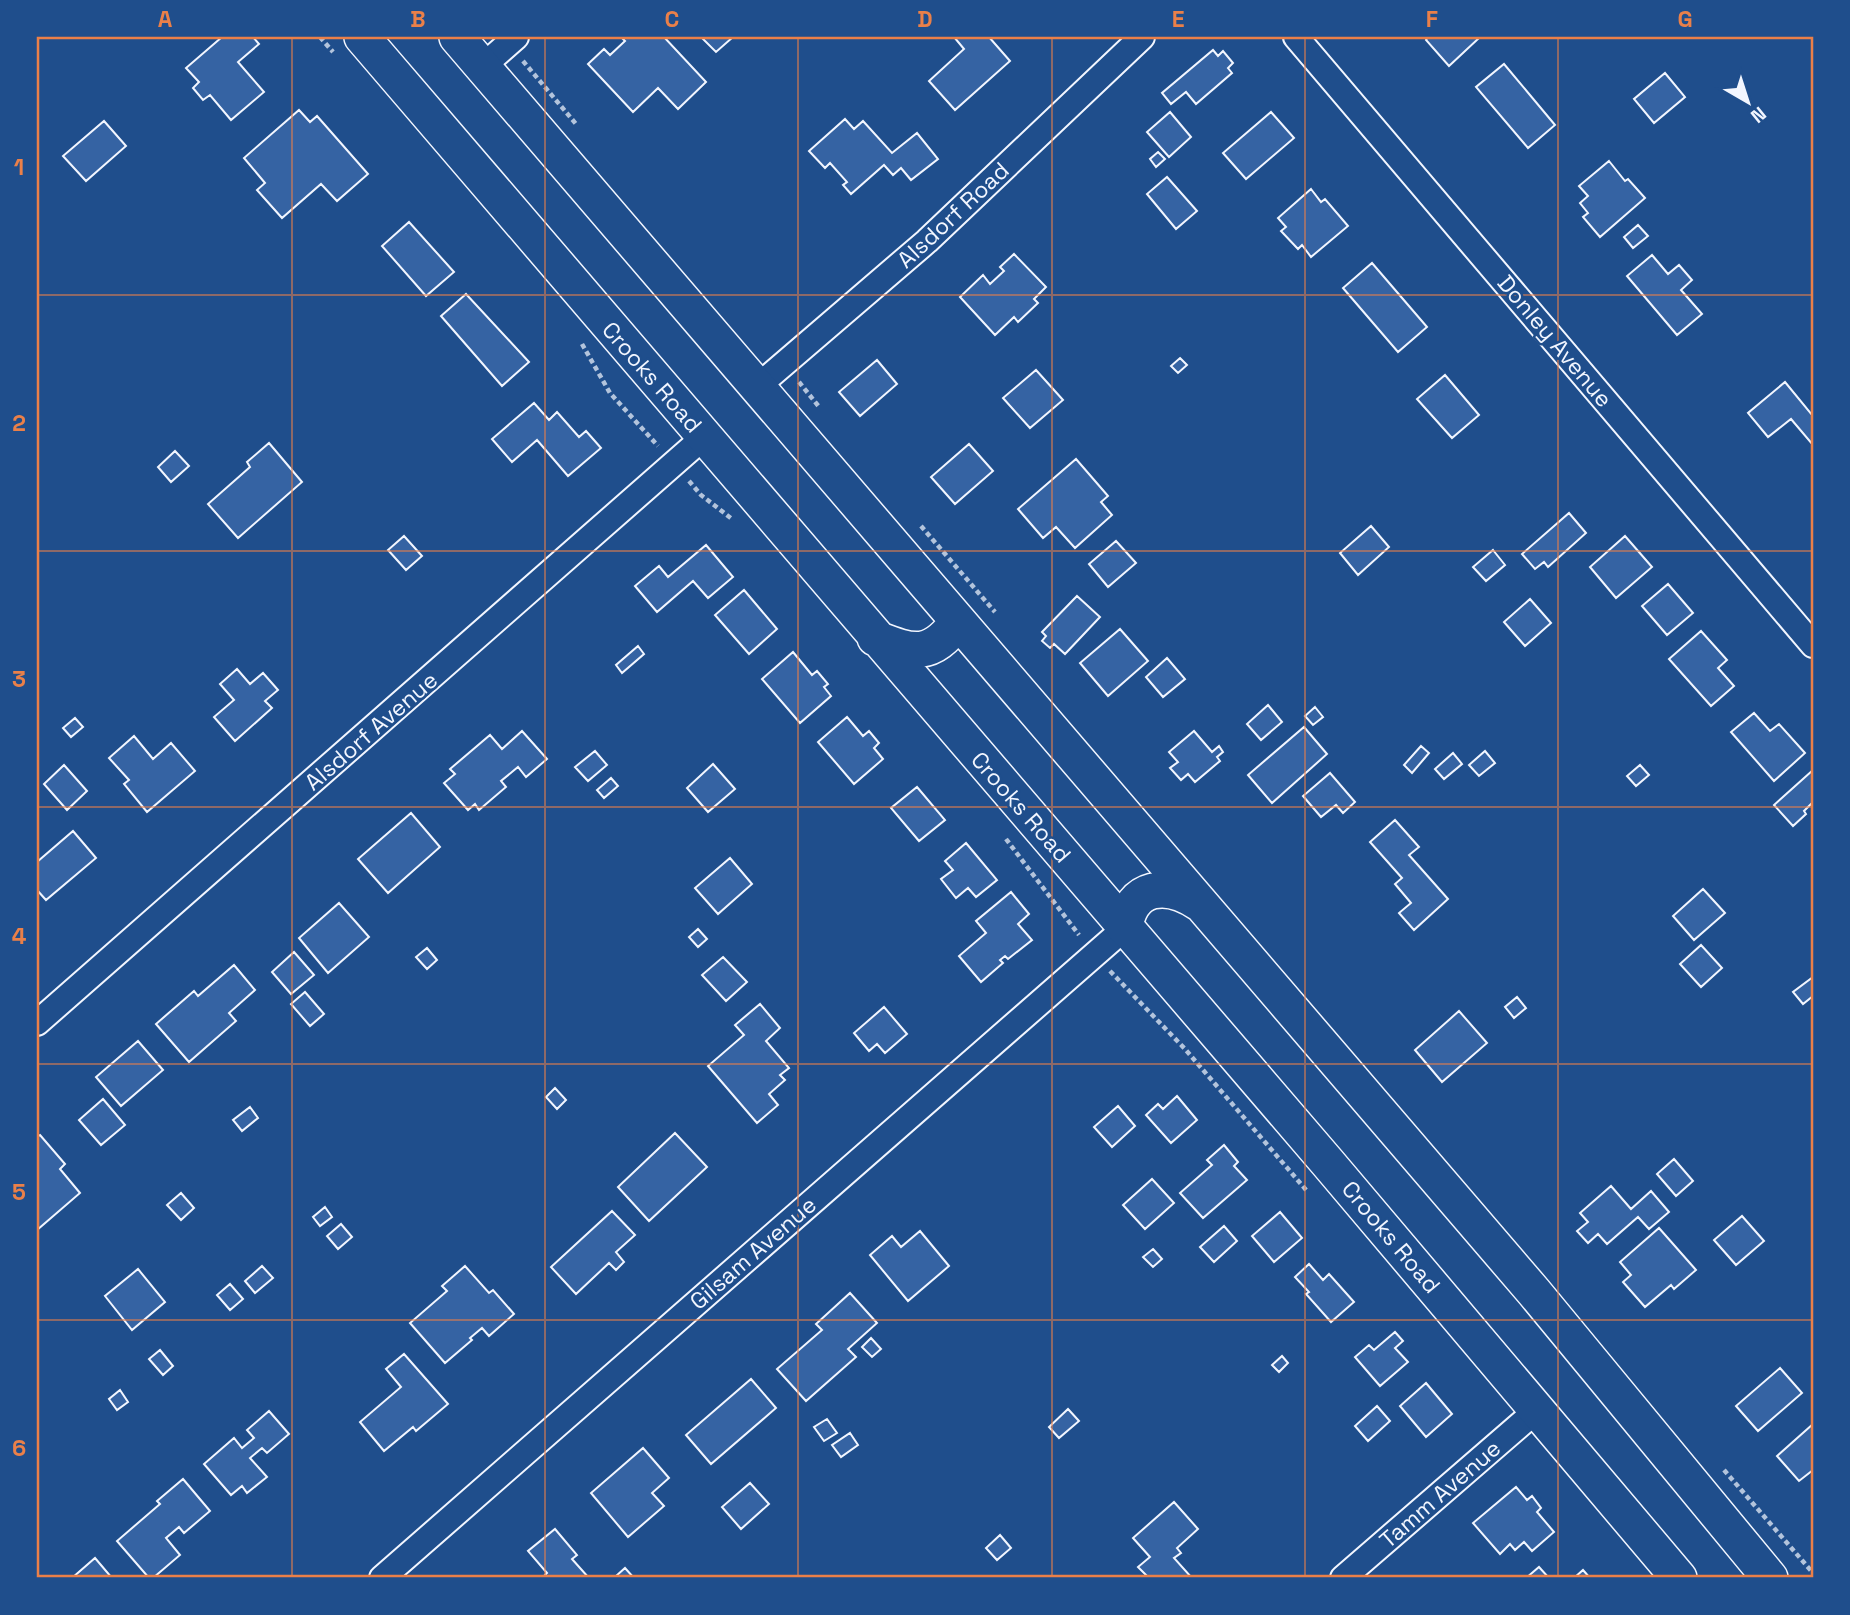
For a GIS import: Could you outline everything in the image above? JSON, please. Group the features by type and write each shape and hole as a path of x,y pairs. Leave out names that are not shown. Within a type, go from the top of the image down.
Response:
{"main road":[{"name":"Crooks Road","path":"362,37 1679,1578"},
{"path":"457,37 1534,1292 1770,1578"},
{"path":"875,638 906,650 925,649 940,642 958,621"},
{"path":"1125,928 1127,915 1134,903 1144,894 1157,890 1184,894 1202,905"}],"street":[{"path":"482,67 516,37"},
{"name":"Alsdorf Road","path":"757,387 927,241 1142,37"},
{"name":"Donley Avenue","path":"1296,37 1813,645"},
{"name":"Alsdorf Avenue","path":"37,1023 704,437"},
{"name":"Gilsam Avenue","path":"382,1578 1125,928"},
{"name":"Tamm Avenue","path":"1343,1578 1537,1410"}],"path":[{"path":"642,429 653,441"},
{"path":"693,486 701,495"},
{"path":"1066,920 1079,936"},
{"path":"1112,974 1185,1049 1311,1196"}],"building":[{"path":"222,37 253,37 259,44 238,62 264,92 231,120 210,95 203,100 193,88 199,82 186,68"},
{"path":"621,37 664,37 706,82 678,109 658,88 633,112 588,64 604,49 610,55 625,41"},
{"path":"701,37 733,37 716,52"},
{"path":"954,37 989,37 1010,61 955,110 929,81 964,49"},
{"path":"1428,37 1479,38 1449,66 1426,40"},
{"path":"1213,50 1218,56 1223,51 1233,63 1228,68 1232,73 1196,104 1186,92 1171,104 1162,93"},
{"path":"1504,64 1555,125 1528,148 1476,87"},
{"path":"1665,73 1685,97 1654,123 1634,99"},
{"path":"299,110 310,122 317,116 368,174 337,201 321,184 282,218 257,190 265,183 244,158"},
{"path":"1170,112 1191,137 1169,157 1147,132"},
{"path":"1271,112 1294,138 1246,179 1223,153"},
{"path":"845,119 854,129 863,121 892,153 917,133 938,159 911,180 901,168 893,175 884,165 851,194 843,185 847,182 830,163 825,168 809,151"},
{"path":"104,121 126,146 86,181 63,156"},
{"path":"1158,152 1165,159 1156,167 1150,159"},
{"path":"1609,161 1625,181 1628,179 1645,198 1600,237 1583,217 1588,213 1580,203 1588,196 1579,186"},
{"path":"1167,177 1197,211 1176,229 1147,194"},
{"path":"1311,189 1321,202 1325,199 1348,226 1311,257 1302,245 1298,249 1281,231 1286,227 1278,218"},
{"path":"409,222 454,272 426,296 382,246"},
{"path":"1638,225 1648,236 1633,248 1624,237"},
{"path":"1014,254 1046,287 1034,299 1038,303 1018,322 1014,317 995,335 960,297 983,275 990,284 1004,271 1000,267"},
{"path":"1652,255 1668,274 1679,265 1692,280 1681,290 1702,314 1677,335 1627,276"},
{"path":"1372,263 1427,327 1398,352 1343,288"},
{"path":"466,294 529,362 502,386 441,316"},
{"path":"1180,358 1187,365 1178,373 1171,366"},
{"path":"877,360 897,384 860,416 839,392"},
{"path":"1036,370 1063,400 1030,428 1003,398"},
{"path":"1445,375 1479,415 1452,438 1417,399"},
{"path":"1785,382 1813,416 1813,445 1791,419 1768,437 1748,413"},
{"path":"534,403 549,420 557,412 579,437 586,431 601,448 568,476 537,440 512,462 492,439"},
{"path":"269,443 302,482 238,538 208,504 250,467 247,462"},
{"path":"969,444 993,471 955,504 931,477"},
{"path":"175,451 189,466 171,482 158,467"},
{"path":"1076,459 1108,496 1101,502 1112,515 1075,548 1056,527 1043,538 1018,509"},
{"path":"1569,513 1586,533 1548,567 1544,562 1535,569 1522,554"},
{"path":"1371,526 1389,547 1358,575 1340,553"},
{"path":"404,536 422,556 406,570 388,550"},
{"path":"1625,536 1652,567 1616,598 1590,567"},
{"path":"1116,541 1136,563 1108,587 1089,564"},
{"path":"706,545 733,577 708,598 693,581 657,612 635,586 659,566 668,577"},
{"path":"1493,550 1505,565 1486,581 1473,567"},
{"path":"1668,584 1693,613 1667,635 1642,606"},
{"path":"744,590 777,629 749,654 715,615"},
{"path":"1077,596 1100,617 1065,654 1054,644 1050,648 1042,641 1046,636 1042,632"},
{"path":"1530,599 1551,623 1525,646 1504,622"},
{"path":"1120,629 1148,661 1108,696 1080,663"},
{"path":"1701,631 1727,660 1718,668 1734,686 1711,706 1669,659"},
{"path":"638,646 644,654 622,673 616,665"},
{"path":"793,652 812,675 817,671 828,684 824,687 831,696 800,723 762,679"},
{"path":"1167,658 1185,679 1163,697 1146,677"},
{"path":"237,669 250,684 263,673 278,690 265,701 272,708 235,741 214,717 234,700 220,684"},
{"path":"1268,705 1282,722 1261,740 1247,724"},
{"path":"1315,707 1323,717 1313,725 1305,716"},
{"path":"1754,713 1770,731 1779,724 1805,753 1774,781 1731,732"},
{"path":"847,717 863,736 869,731 879,743 874,748 883,759 854,784 818,742"},
{"path":"75,718 83,727 71,737 63,728"},
{"path":"1304,727 1327,754 1272,803 1248,775"},
{"path":"522,731 547,759 526,777 518,767 501,781 506,787 479,810 475,804 468,810 444,783 455,774 450,769 490,735 502,749"},
{"path":"1194,731 1212,752 1219,746 1223,752 1217,757 1220,761 1195,782 1188,774 1181,780 1170,768 1178,762 1169,752"},
{"path":"134,736 153,759 171,743 195,771 147,812 124,784 129,780 109,758"},
{"path":"1421,746 1429,753 1412,773 1404,765"},
{"path":"595,751 607,765 588,781 575,767"},
{"path":"1485,751 1495,763 1479,776 1469,765"},
{"path":"1453,753 1462,764 1444,779 1435,769"},
{"path":"713,764 735,789 708,812 687,788"},
{"path":"64,765 87,791 67,810 44,784"},
{"path":"1640,765 1649,775 1636,786 1627,776"},
{"path":"1813,770 1813,802 1804,811 1806,814 1793,826 1774,805"},
{"path":"1330,773 1355,802 1343,813 1336,805 1321,817 1303,796"},
{"path":"611,778 618,786 604,798 597,790"},
{"path":"917,787 945,820 919,841 891,808"},
{"path":"411,813 440,847 388,893 358,859"},
{"path":"1395,820 1419,847 1409,855 1448,899 1414,930 1399,913 1411,903 1395,884 1402,878 1370,842"},
{"path":"73,831 96,858 46,900 37,890 37,862"},
{"path":"966,843 997,880 976,897 968,888 956,898 941,879 953,870 945,861"},
{"path":"730,858 752,884 718,914 695,888"},
{"path":"1703,889 1725,913 1694,940 1673,916"},
{"path":"1011,892 1029,914 1018,924 1032,940 1008,959 1005,956 1000,960 1003,963 981,982 959,956 986,933 976,921"},
{"path":"339,903 369,937 328,973 299,938"},
{"path":"698,929 707,939 698,947 689,937"},
{"path":"1701,945 1722,968 1701,987 1680,964"},
{"path":"427,948 437,960 427,969 416,957"},
{"path":"294,952 314,975 291,994 272,972"},
{"path":"723,957 747,982 726,1001 702,975"},
{"path":"234,965 255,990 229,1013 236,1021 189,1062 156,1024 194,991 198,996"},
{"path":"1813,977 1813,996 1803,1004 1793,992"},
{"path":"305,992 324,1014 310,1026 291,1004"},
{"path":"1517,997 1526,1008 1514,1018 1505,1007"},
{"path":"760,1004 780,1028 766,1041 789,1068 780,1075 785,1080 769,1094 778,1105 757,1123 708,1066 744,1035 735,1025"},
{"path":"884,1007 907,1034 885,1053 877,1044 869,1051 854,1033"},
{"path":"1459,1011 1487,1043 1442,1082 1415,1050"},
{"path":"138,1041 163,1070 121,1106 96,1077"},
{"path":"555,1088 566,1100 557,1109 546,1097"},
{"path":"1177,1096 1197,1120 1171,1143 1146,1115 1158,1104 1163,1109"},
{"path":"103,1099 125,1125 101,1145 79,1120"},
{"path":"1118,1106 1135,1126 1112,1147 1094,1127"},
{"path":"250,1107 258,1118 242,1131 233,1120"},
{"path":"675,1133 707,1167 649,1221 618,1187"},
{"path":"40,1135 65,1164 60,1169 80,1193 37,1230 37,1137"},
{"path":"1224,1145 1238,1162 1234,1166 1247,1180 1203,1218 1180,1193 1212,1165 1207,1160"},
{"path":"1674,1159 1693,1181 1676,1196 1657,1174"},
{"path":"1152,1179 1174,1203 1145,1229 1123,1205"},
{"path":"1611,1186 1631,1209 1651,1191 1669,1212 1649,1229 1638,1217 1607,1244 1598,1234 1588,1243 1577,1231 1588,1222 1580,1213"},
{"path":"181,1193 194,1208 181,1220 167,1205"},
{"path":"325,1207 332,1217 320,1226 313,1217"},
{"path":"612,1211 635,1235 616,1252 624,1262 616,1270 609,1263 576,1294 551,1267"},
{"path":"1280,1212 1302,1238 1274,1262 1252,1236"},
{"path":"1742,1216 1764,1241 1736,1265 1714,1240"},
{"path":"341,1224 352,1237 338,1249 327,1236"},
{"path":"1224,1226 1237,1241 1214,1262 1200,1247"},
{"path":"1659,1228 1696,1270 1674,1289 1671,1285 1645,1307 1623,1282 1631,1275 1620,1262"},
{"path":"920,1231 949,1266 908,1301 870,1255 892,1236 901,1247"},
{"path":"1153,1249 1162,1259 1153,1267 1143,1257"},
{"path":"1309,1264 1323,1280 1329,1274 1354,1302 1331,1322 1295,1277"},
{"path":"262,1266 273,1278 255,1293 245,1281"},
{"path":"465,1266 489,1293 493,1290 514,1314 489,1336 482,1328 445,1363 410,1323 447,1291 442,1286"},
{"path":"138,1269 165,1302 132,1330 105,1296"},
{"path":"230,1284 243,1299 230,1310 217,1295"},
{"path":"850,1293 877,1323 848,1349 856,1357 806,1401 777,1369 822,1330 816,1324"},
{"path":"1395,1332 1403,1341 1395,1348 1408,1362 1380,1386 1355,1357 1369,1345 1374,1350"},
{"path":"871,1338 881,1349 872,1357 862,1347"},
{"path":"160,1350 173,1366 163,1375 149,1359"},
{"path":"404,1354 448,1404 416,1431 413,1427 384,1451 360,1422 401,1387 386,1369"},
{"path":"1282,1356 1288,1363 1279,1372 1272,1365"},
{"path":"1780,1368 1802,1393 1758,1431 1736,1406"},
{"path":"751,1379 776,1408 711,1464 686,1435"},
{"path":"1426,1383 1452,1414 1426,1437 1400,1406"},
{"path":"120,1390 128,1402 117,1410 109,1399"},
{"path":"1377,1406 1390,1421 1368,1441 1355,1426"},
{"path":"1068,1409 1079,1421 1059,1438 1049,1427"},
{"path":"269,1411 289,1434 267,1453 262,1448 250,1458 267,1477 247,1493 242,1486 231,1495 204,1464 234,1438 242,1448 254,1438 247,1430"},
{"path":"827,1419 837,1433 824,1441 814,1427"},
{"path":"1813,1424 1813,1470 1799,1481 1777,1456"},
{"path":"850,1433 858,1445 841,1457 832,1445"},
{"path":"643,1448 669,1478 652,1493 664,1506 628,1537 591,1493"},
{"path":"183,1479 210,1511 184,1533 179,1527 166,1538 180,1555 153,1578 149,1578 117,1541 160,1504 157,1501"},
{"path":"750,1483 769,1504 741,1529 722,1507"},
{"path":"1516,1487 1527,1500 1532,1496 1541,1508 1537,1512 1554,1532 1532,1551 1524,1542 1515,1550 1510,1544 1500,1554 1473,1523"},
{"path":"1174,1502 1198,1529 1177,1548 1181,1553 1174,1558 1192,1578 1149,1578 1138,1567 1150,1557 1133,1538"},
{"path":"555,1529 577,1555 572,1559 589,1578 542,1578 547,1573 528,1551"},
{"path":"1000,1535 1011,1548 997,1560 986,1548"},
{"path":"95,1558 112,1578 72,1578"},
{"path":"1539,1567 1549,1578 1526,1578"},
{"path":"625,1568 634,1578 616,1576"},
{"path":"1583,1570 1590,1578 1574,1578"}]}
